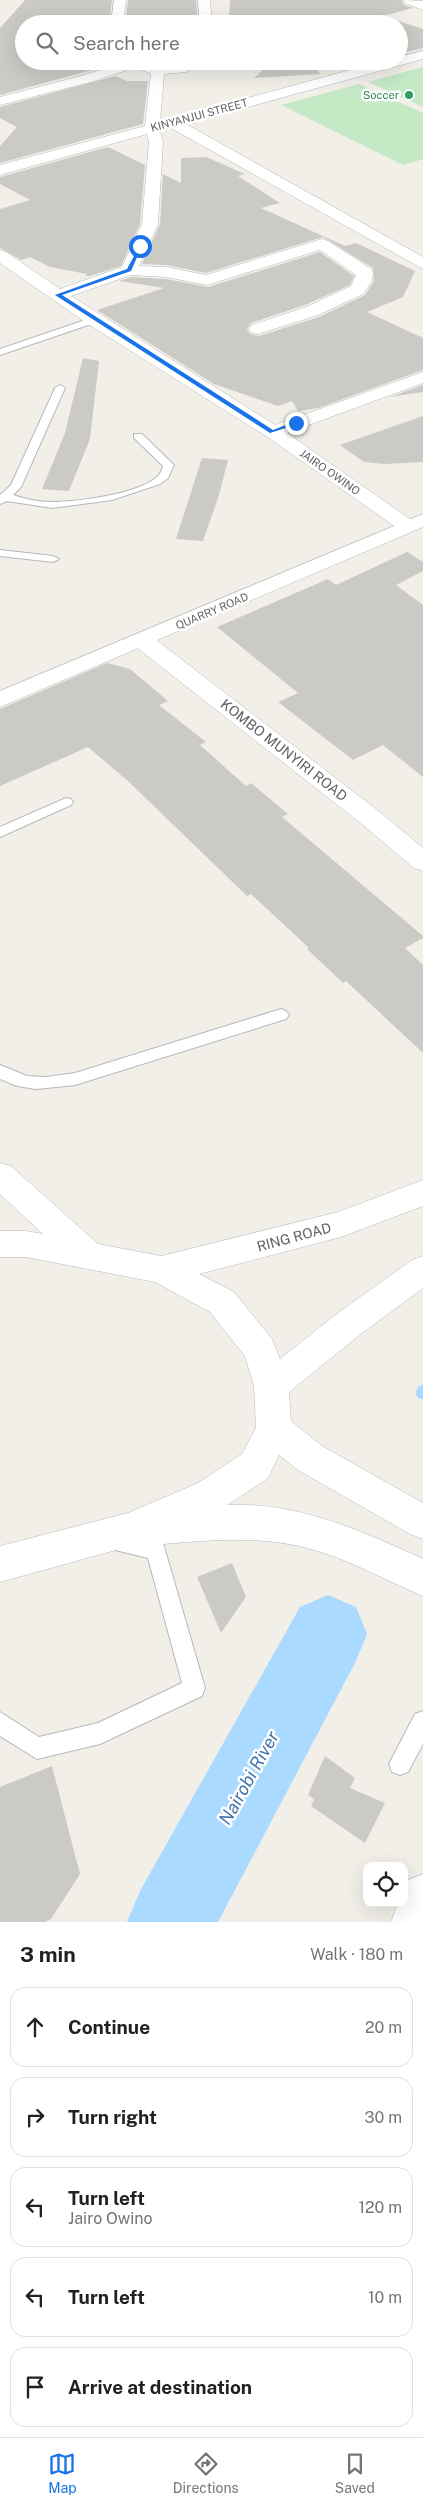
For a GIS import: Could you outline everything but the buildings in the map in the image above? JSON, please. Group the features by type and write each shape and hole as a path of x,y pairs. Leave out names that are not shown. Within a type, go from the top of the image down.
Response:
{"street":[{"path":"118,15 120,0"},
{"path":"204,0 205,15"},
{"path":"409,0 423,6"},
{"name":"KINYANJUI STREET","path":"408,59 423,55"},
{"path":"0,101 86,79 109,70"},
{"path":"154,70 170,70"},
{"name":"KINYANJUI STREET","path":"0,170 366,70"},
{"path":"129,270 150,224 156,142 153,129 158,71"},
{"path":"172,122 423,264"},
{"path":"58,295 129,270 166,272 198,280 207,280 322,244 355,231 175,129 153,129"},
{"path":"258,329 312,311 357,290 364,281 366,273 322,244"},
{"name":"JAIRO OWINO","path":"0,255 94,320 415,523"},
{"path":"272,432 423,377"},
{"name":"QUARRY ROAD","path":"0,700 143,641 415,523"},
{"name":"KOMBO MUNYIRI ROAD","path":"143,641 364,813 423,862"},
{"path":"0,1174 88,1255"},
{"name":"RING ROAD","path":"161,1270 341,1224 423,1192"},
{"path":"0,1244 26,1244 161,1270 222,1302 260,1349 271,1386 274,1429 255,1466 211,1495 116,1534 1,1565"},
{"path":"271,1386 350,1323 423,1270"},
{"path":"274,1429 310,1458 423,1522"},
{"path":"116,1534 257,1522 297,1527 339,1540 423,1578"}],"lane":[{"path":"0,352 94,320"},
{"path":"3,499 16,487 60,388"},
{"path":"3,499 53,505 115,497 148,485 164,477 169,465 138,436"},
{"path":"0,554 53,559"},
{"path":"0,832 66,802"},
{"path":"0,1071 26,1081 51,1084 75,1079 281,1015"},
{"path":"0,1723 37,1748 100,1732 194,1688 156,1550 116,1534"},
{"path":"400,1764 423,1722"}],"green space":[{"name":"Soccer","path":"423,67 423,107 368,82"},
{"path":"359,84 423,113 423,159 403,165 281,105"}],"waterway":[{"name":"Nairobi River","path":"171,1922 328,1634"}],"place":[{"name":"Soccer","path":"409,95"}],"route":[{"path":"140,246 129,270 58,295 94,320 272,432 296,423"}]}
